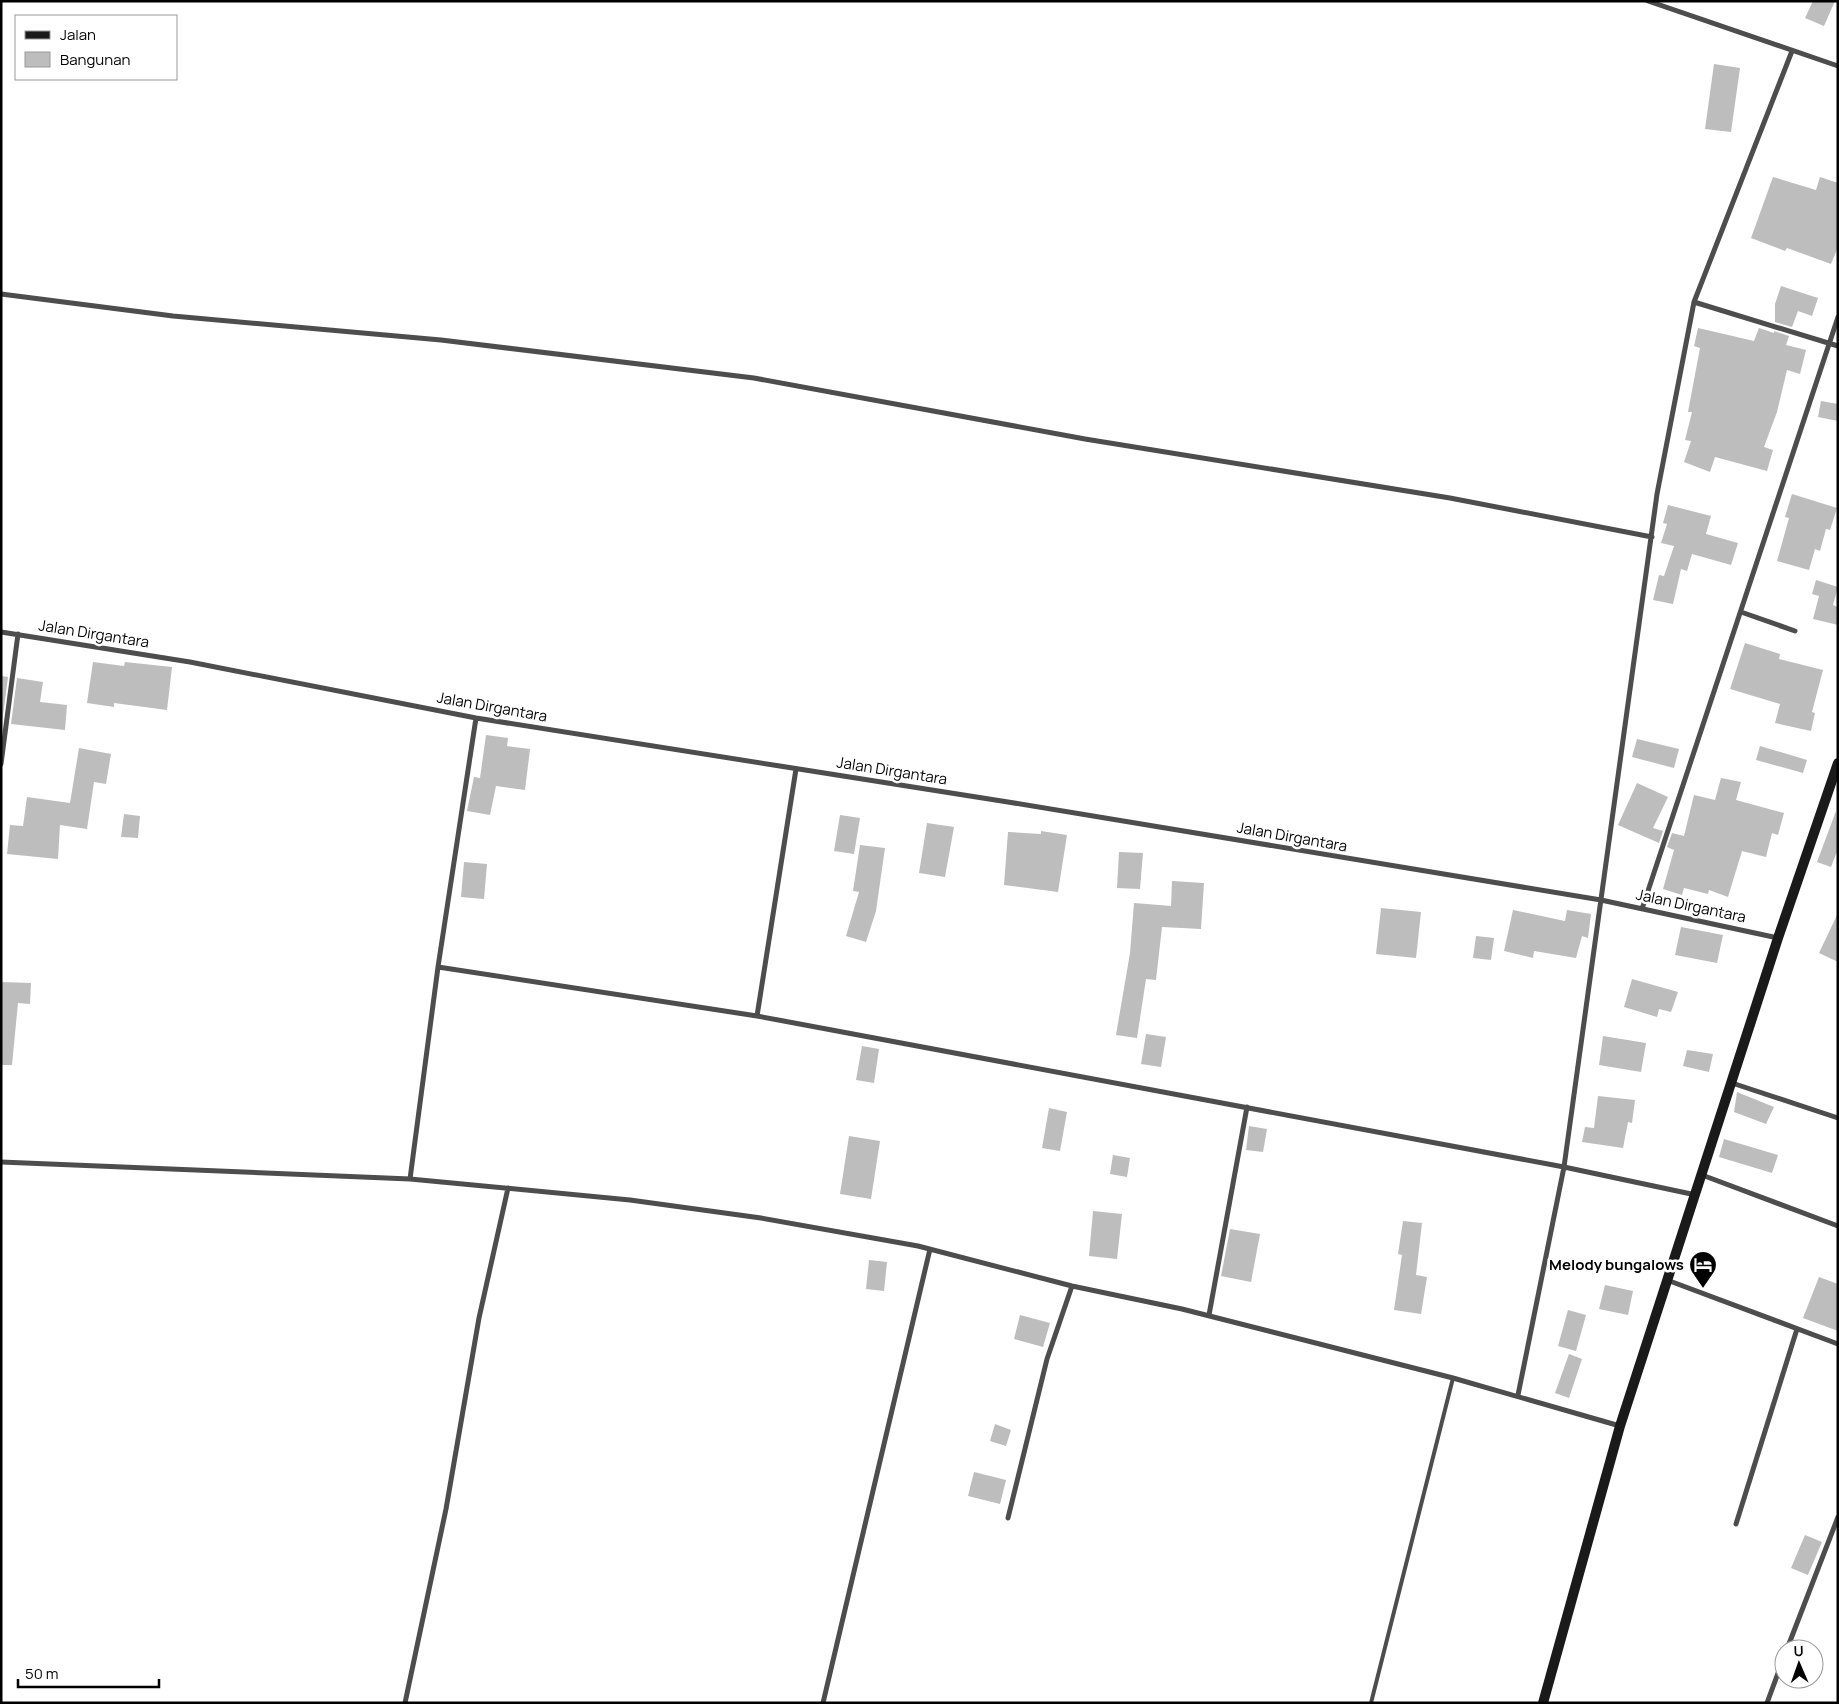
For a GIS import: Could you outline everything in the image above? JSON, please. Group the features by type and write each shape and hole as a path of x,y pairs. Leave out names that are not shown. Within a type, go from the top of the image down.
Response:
{"street":[{"path":"1649,1 1838,66"},
{"path":"1518,1395 1564,1167 1657,494 1694,302 1792,51"},
{"path":"1,294 173,316 440,340 754,378 1085,439 1450,498 1652,537"},
{"path":"1694,302 1838,346"},
{"path":"1642,909 1838,317"},
{"path":"1741,612 1794,631"},
{"name":"Jalan Dirgantara","path":"1,632 190,662 476,718 1601,900 1778,938"},
{"path":"1,764 18,634"},
{"path":"410,1179 438,967 476,718"},
{"path":"1546,1702 1620,1426 1778,938 1838,763"},
{"path":"757,1016 796,769"},
{"path":"438,967 757,1016 1564,1167 1696,1195"},
{"path":"1732,1083 1838,1118"},
{"path":"1209,1315 1247,1107"},
{"path":"1,1162 410,1179 630,1200 760,1218 930,1249 1072,1286 1209,1315 1518,1395 1620,1426"},
{"path":"1702,1175 1838,1226"},
{"path":"405,1703 446,1509 479,1318 508,1188"},
{"path":"823,1703 930,1249"},
{"path":"1667,1280 1838,1344"},
{"path":"1008,1518 1047,1359 1072,1286"},
{"path":"1736,1524 1797,1329"},
{"path":"1791,1639 1838,1517"},
{"path":"1767,1703 1774,1684"}],"lane":[{"path":"1370,1703 1453,1378"}],"building":[{"path":"1813,1 1835,1 1824,26 1805,18"},
{"path":"1714,64 1740,68 1731,132 1705,129"},
{"path":"1773,177 1816,190 1820,177 1838,183 1838,247 1831,264 1787,248 1785,251 1751,238"},
{"path":"1781,286 1818,298 1812,316 1798,311 1792,327 1775,322 1775,304"},
{"path":"1698,328 1754,341 1759,328 1774,333 1774,331 1789,336 1786,345 1806,350 1800,374 1787,370 1777,412 1764,447 1773,450 1767,471 1715,457 1710,472 1684,462 1691,441 1685,440 1692,412 1688,412 1700,348 1694,346"},
{"path":"1821,401 1838,404 1838,421 1818,417"},
{"path":"1792,494 1837,508 1830,530 1826,529 1820,551 1815,549 1809,570 1777,561 1789,518 1785,517"},
{"path":"1668,505 1711,516 1706,534 1738,543 1731,565 1692,554 1687,571 1681,569 1673,604 1653,600 1659,575 1664,576 1674,546 1661,543 1667,524 1663,523"},
{"path":"1816,580 1838,587 1833,605 1838,607 1838,625 1813,619 1819,596 1812,594"},
{"path":"1745,643 1780,654 1779,659 1823,670 1812,712 1815,713 1811,731 1775,723 1780,704 1730,689"},
{"path":"93,662 124,666 125,662 172,667 167,710 114,703 114,707 87,703"},
{"path":"1,676 8,677 2,723 1,723"},
{"path":"17,678 43,682 40,702 67,705 65,730 11,724"},
{"path":"486,735 508,738 507,746 530,749 525,790 496,786 490,815 467,811 474,777 480,778"},
{"path":"1637,739 1679,749 1674,768 1632,757"},
{"path":"1760,746 1807,760 1803,773 1756,760"},
{"path":"79,748 111,754 106,784 94,782 87,829 60,825 58,859 7,854 10,825 23,826 27,797 70,803"},
{"path":"1721,778 1741,782 1736,800 1784,813 1778,835 1772,833 1766,857 1742,851 1728,897 1709,890 1708,894 1684,888 1682,895 1663,889 1674,850 1667,847 1672,833 1684,836 1694,795 1715,800"},
{"path":"1637,783 1668,797 1653,828 1663,831 1659,843 1618,825"},
{"path":"1836,811 1838,849 1831,867 1817,862"},
{"path":"124,814 140,816 138,838 121,837"},
{"path":"840,815 860,818 854,854 834,851"},
{"path":"927,823 954,827 945,877 919,873"},
{"path":"1041,831 1067,835 1058,892 1004,885 1008,832 1041,834"},
{"path":"860,845 885,848 876,911 866,942 846,936 859,892 853,891"},
{"path":"1119,852 1143,853 1140,889 1117,888"},
{"path":"464,862 487,864 484,899 461,897"},
{"path":"1172,881 1204,883 1201,929 1162,927 1156,980 1146,979 1137,1038 1116,1035 1130,953 1134,903 1171,906"},
{"path":"1381,908 1421,912 1416,958 1376,954"},
{"path":"1513,910 1565,921 1567,910 1591,914 1588,938 1582,936 1576,958 1534,951 1533,958 1504,951"},
{"path":"1838,913 1838,962 1819,953"},
{"path":"1681,927 1723,935 1717,963 1675,955"},
{"path":"1476,936 1494,938 1491,960 1473,958"},
{"path":"1632,979 1678,992 1671,1012 1659,1009 1657,1017 1624,1007"},
{"path":"1,982 31,983 30,1004 18,1003 12,1065 1,1065"},
{"path":"1146,1034 1166,1037 1161,1067 1141,1064"},
{"path":"1603,1036 1646,1043 1641,1072 1599,1065"},
{"path":"862,1046 879,1049 874,1083 856,1080"},
{"path":"1687,1050 1713,1054 1709,1072 1683,1066"},
{"path":"1737,1092 1774,1107 1766,1124 1734,1112"},
{"path":"1598,1096 1635,1100 1632,1123 1628,1122 1623,1148 1582,1142 1585,1127 1594,1128"},
{"path":"1049,1108 1067,1112 1060,1151 1042,1148"},
{"path":"1249,1126 1267,1129 1263,1152 1246,1150"},
{"path":"849,1136 880,1141 871,1199 840,1194"},
{"path":"1724,1139 1778,1155 1772,1173 1719,1157"},
{"path":"1113,1155 1130,1158 1127,1177 1110,1174"},
{"path":"1093,1211 1122,1214 1117,1259 1089,1256"},
{"path":"1403,1221 1422,1223 1416,1275 1427,1277 1421,1314 1394,1310 1402,1255 1398,1254"},
{"path":"1230,1229 1260,1234 1251,1282 1221,1276"},
{"path":"869,1260 887,1262 884,1291 866,1289"},
{"path":"1819,1277 1838,1284 1838,1331 1803,1318"},
{"path":"1605,1285 1633,1291 1628,1315 1599,1309"},
{"path":"1568,1310 1586,1315 1576,1351 1558,1346"},
{"path":"1020,1315 1050,1323 1043,1347 1014,1339"},
{"path":"1569,1354 1582,1359 1569,1398 1555,1393"},
{"path":"995,1424 1011,1430 1006,1446 990,1441"},
{"path":"974,1472 1006,1480 1000,1504 968,1496"},
{"path":"1805,1535 1822,1542 1808,1575 1791,1568"}],"place":[{"name":"Melody bungalows","path":"1703,1289"}]}
